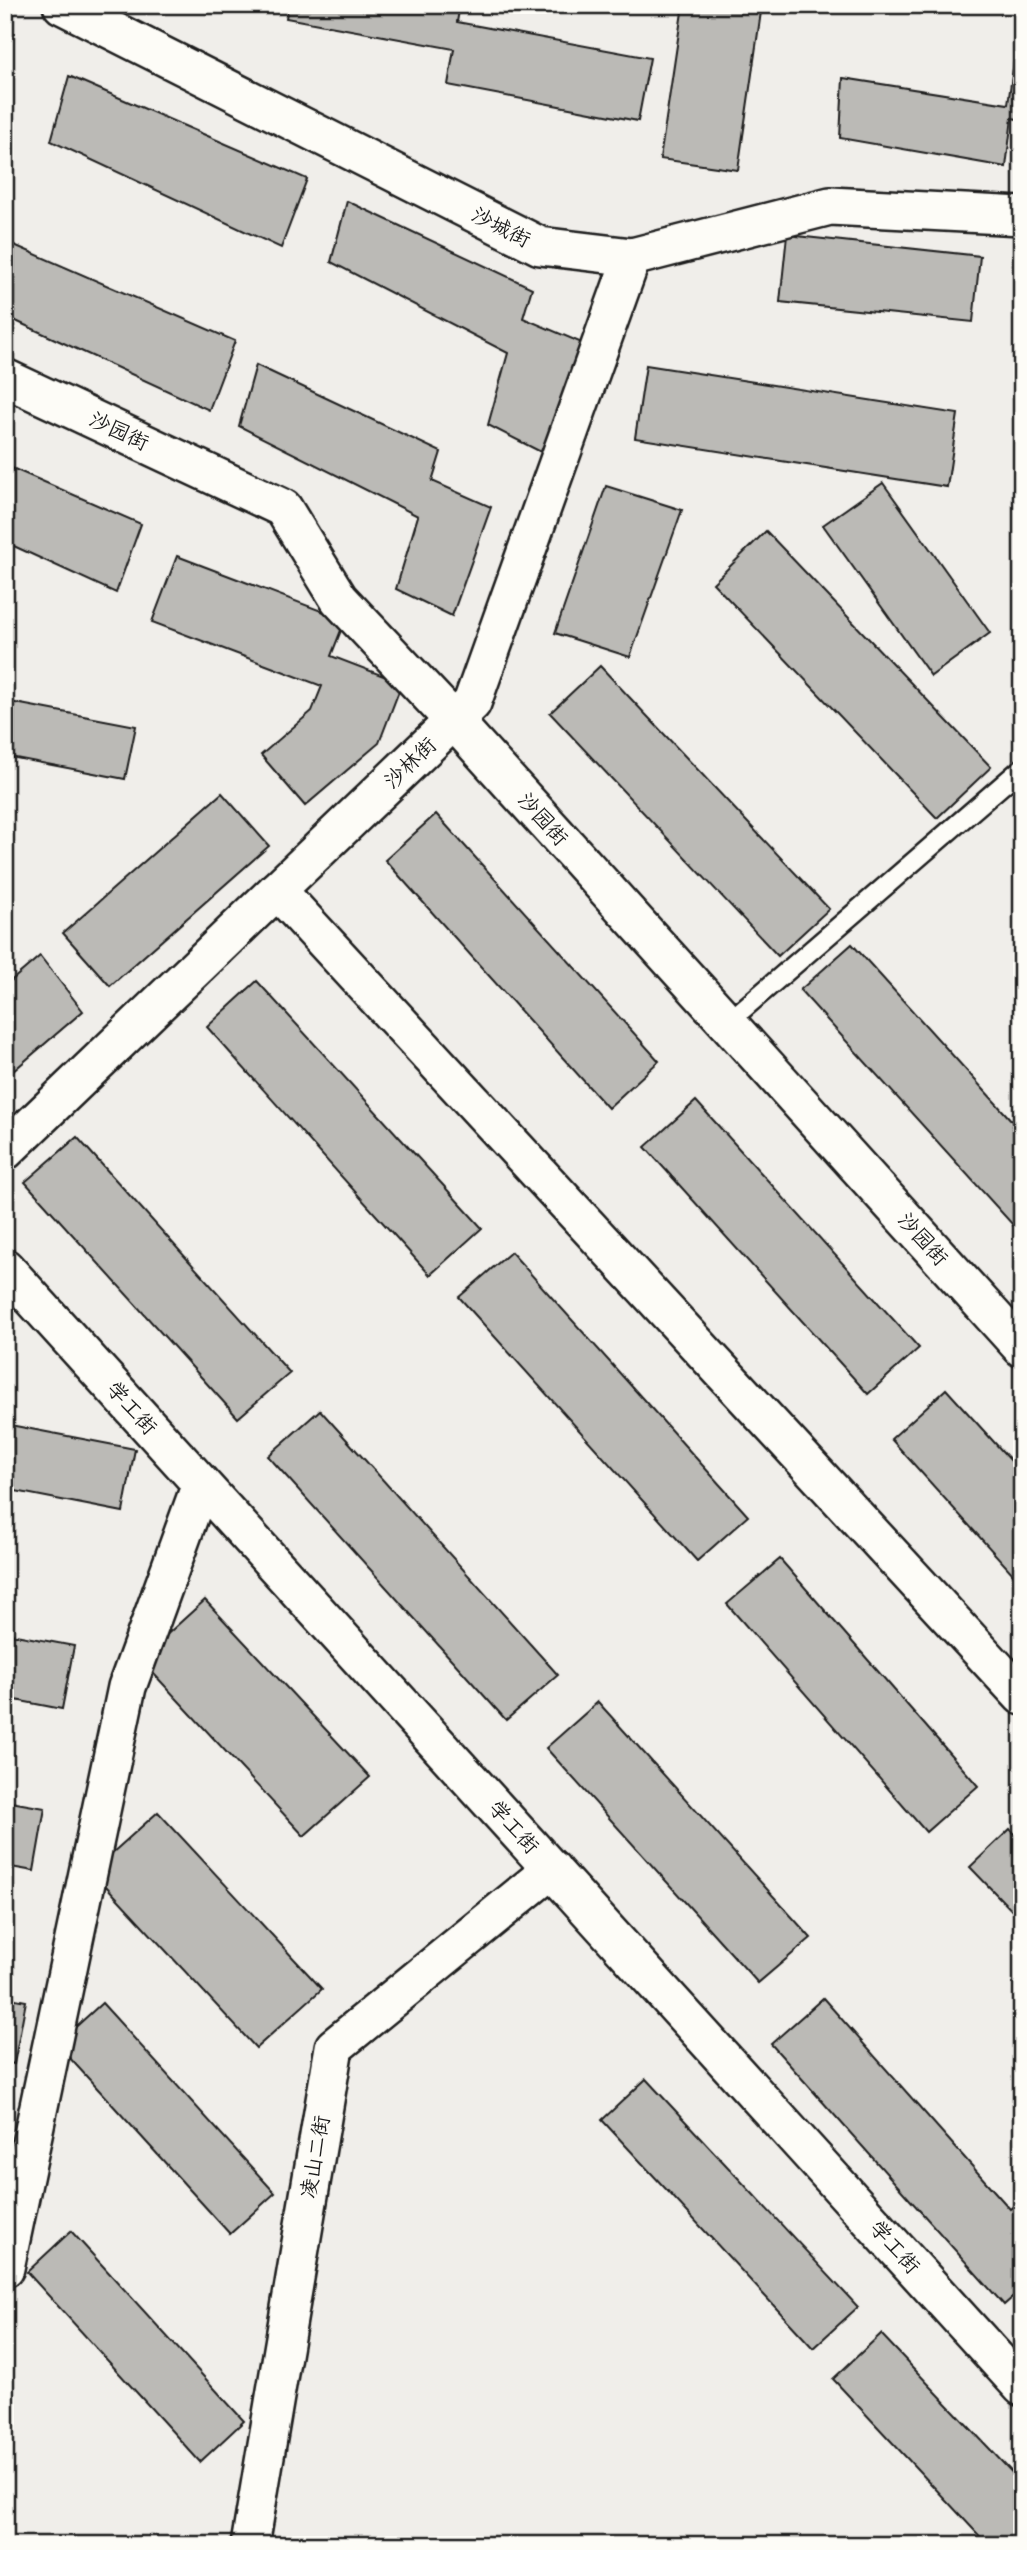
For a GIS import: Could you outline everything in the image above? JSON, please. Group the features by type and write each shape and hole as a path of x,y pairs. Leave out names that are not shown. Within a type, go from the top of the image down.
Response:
{"street":[{"name":"沙城街","path":"62,5 540,246 632,257 830,206 1022,216"},
{"name":"沙林街","path":"5,1151 472,703 632,257"},
{"name":"沙园街","path":"5,378 283,508 339,599 454,721 1022,1348"},
{"path":"277,890 1022,1696"},
{"name":"学工街","path":"5,1268 1022,2387"},
{"path":"5,2268 127,1686 201,1484"},
{"name":"凌山二街","path":"250,2545 334,2047 552,1869"}],"lane":[{"path":"727,1023 1022,768"}],"building":[{"path":"288,5 460,5 457,22 650,58 638,121 448,85 454,49 286,18"},
{"path":"683,5 762,5 738,170 660,159"},
{"path":"1022,5 1022,120 1012,118 1006,167 840,138 843,78 1008,104"},
{"path":"69,76 307,179 281,248 51,141"},
{"path":"347,201 532,288 523,318 582,343 543,453 488,425 508,353 331,262"},
{"path":"787,235 980,256 973,322 780,302"},
{"path":"5,241 235,341 209,410 5,316"},
{"path":"256,365 441,452 432,481 491,507 452,616 396,589 418,516 239,426"},
{"path":"646,365 958,414 947,487 635,438"},
{"path":"5,465 141,524 116,593 5,542"},
{"path":"883,483 990,633 931,676 823,525"},
{"path":"606,486 682,510 630,657 555,633"},
{"path":"766,531 991,767 937,818 713,583"},
{"path":"177,556 345,620 331,656 402,683 379,743 305,806 261,755 312,711 322,686 152,622"},
{"path":"600,666 829,909 778,956 550,713"},
{"path":"5,701 136,726 125,779 5,756"},
{"path":"222,793 269,846 110,986 63,933"},
{"path":"436,814 659,1061 608,1108 385,860"},
{"path":"852,944 1022,1132 1022,1235 800,990"},
{"path":"40,956 83,1011 5,1078 5,986"},
{"path":"257,981 482,1228 430,1275 207,1027"},
{"path":"696,1101 919,1348 868,1394 645,1147"},
{"path":"77,1137 290,1373 238,1418 25,1182"},
{"path":"511,1252 748,1516 697,1561 459,1297"},
{"path":"946,1389 1022,1473 1022,1584 891,1439"},
{"path":"320,1410 558,1675 506,1720 268,1456"},
{"path":"5,1424 135,1449 123,1512 5,1489"},
{"path":"780,1559 978,1786 926,1832 727,1604"},
{"path":"205,1600 370,1777 304,1836 140,1659"},
{"path":"5,1633 74,1646 62,1709 5,1698"},
{"path":"598,1702 811,1938 758,1983 546,1748"},
{"path":"5,1801 45,1808 34,1871 5,1866"},
{"path":"158,1812 322,1989 256,2048 92,1871"},
{"path":"1010,1829 1022,1841 1022,1921 970,1867"},
{"path":"5,1997 26,2001 14,2064 5,2062"},
{"path":"823,1998 1010,2209 1022,2199 1022,2289 1004,2305 771,2044"},
{"path":"102,2003 275,2193 230,2234 57,2044"},
{"path":"646,2079 858,2307 813,2348 602,2120"},
{"path":"71,2231 244,2421 200,2462 27,2272"},
{"path":"881,2334 1022,2483 1022,2545 988,2545 833,2379"}]}
